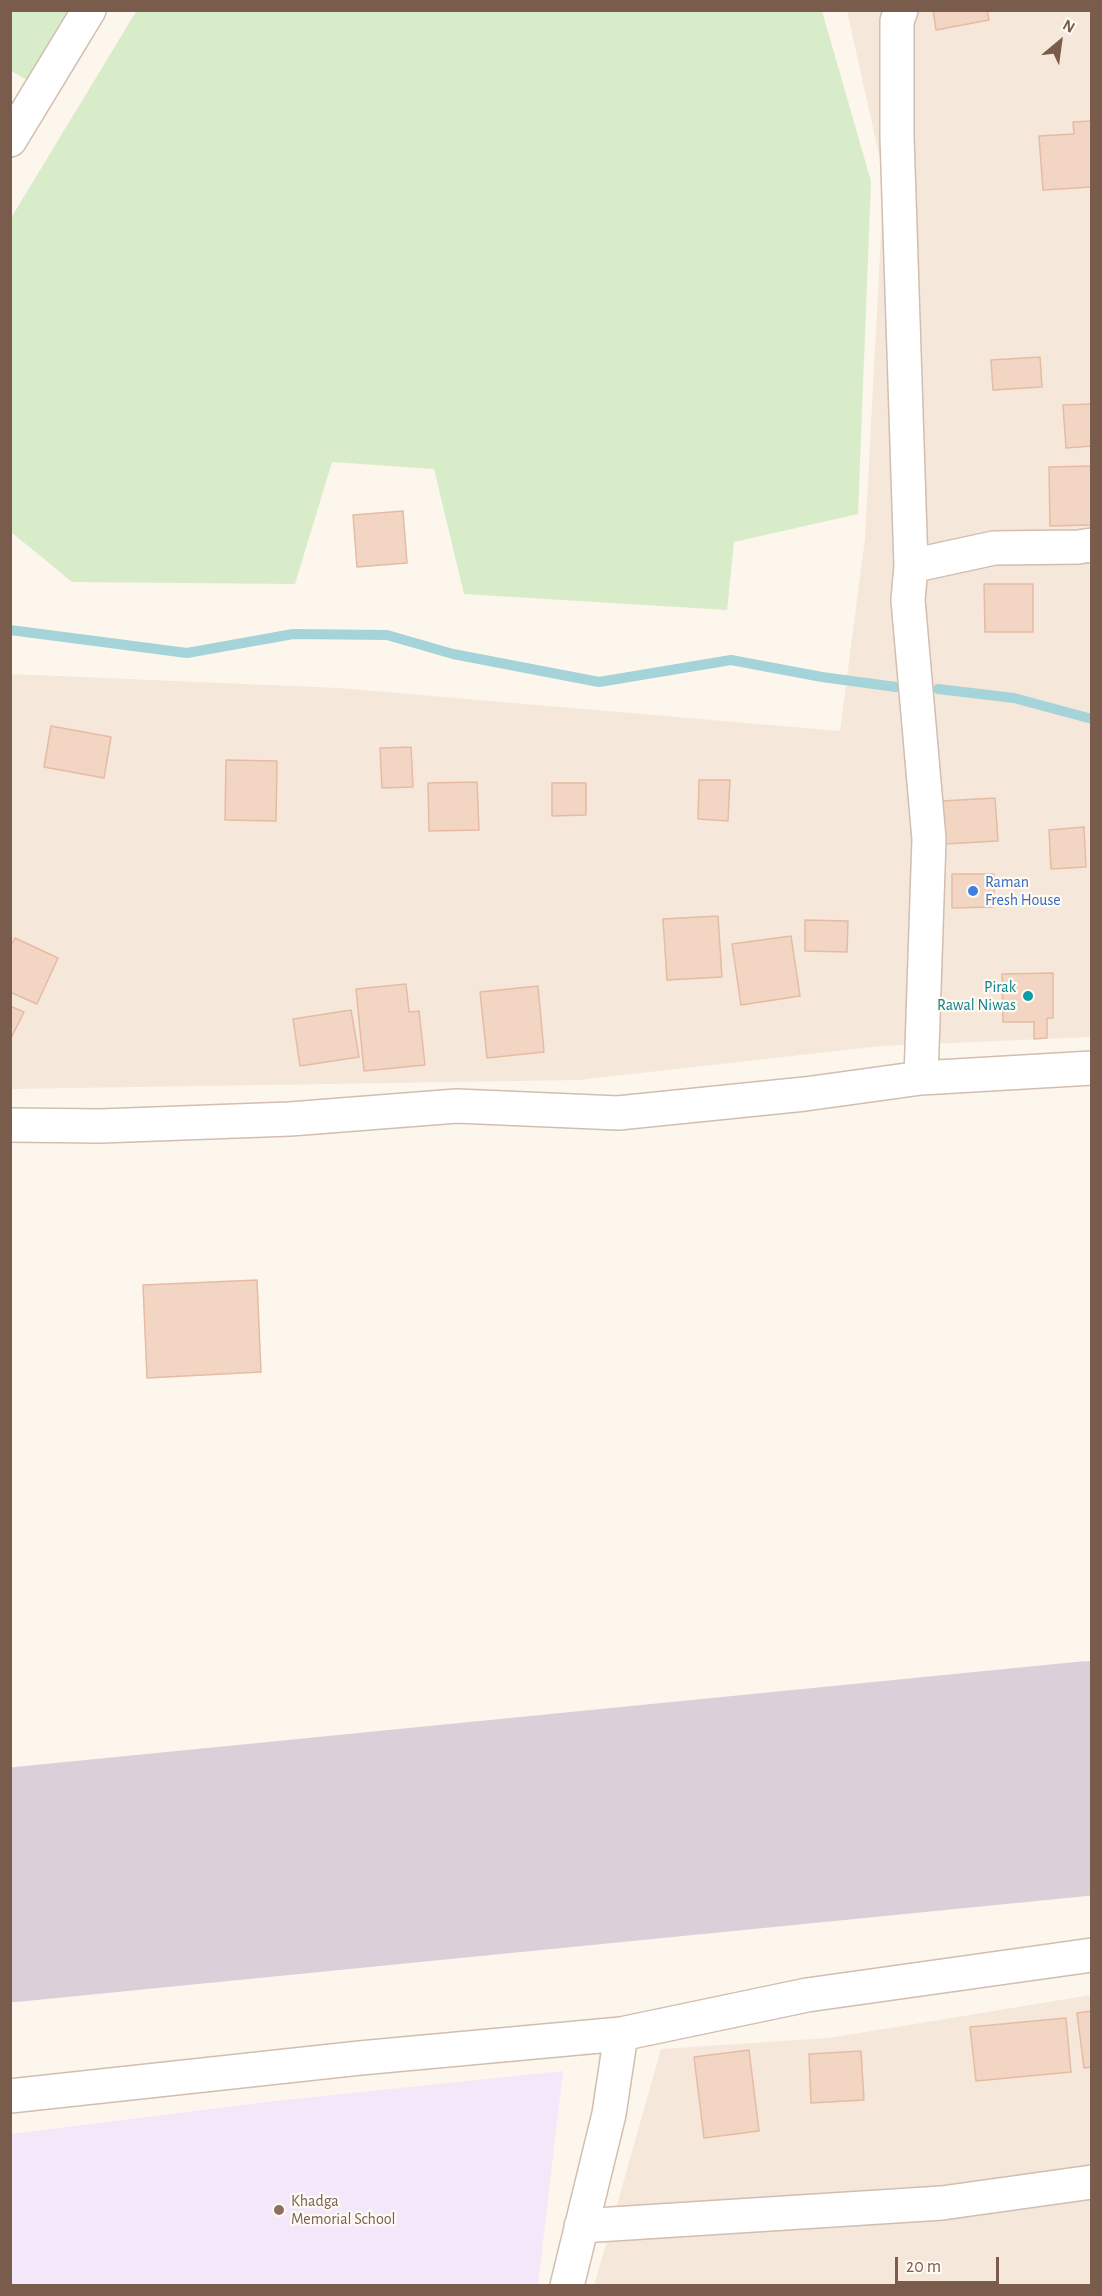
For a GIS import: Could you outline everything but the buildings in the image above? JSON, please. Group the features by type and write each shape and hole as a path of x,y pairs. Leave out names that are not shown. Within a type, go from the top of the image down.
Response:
{"street":[{"path":"10,140 89,10"},
{"path":"901,10 897,21 897,137 911,566 908,600 929,838 921,1078"},
{"path":"911,566 994,548 1090,546"},
{"path":"10,1125 101,1126 290,1119 457,1106 618,1113 805,1094 921,1078 1092,1068"},
{"path":"10,2096 360,2058 621,2034 807,1995 1092,1955"},
{"path":"567,2286 609,2114 621,2034"},
{"path":"581,2226 942,2203 1092,2182"}],"shaded area":[{"path":"847,11 1091,11 1091,1037 881,1046 579,1080 11,1089 11,674 339,688 840,731 865,538 884,177"},
{"path":"1091,1995 1091,2285 594,2286 661,2049 829,2038"},
{"name":"Khadga Memorial School","path":"563,2071 538,2285 11,2285 11,2134 275,2101"}],"green space":[{"path":"137,10 822,11 871,181 858,514 734,542 727,610 464,594 434,469 332,462 295,584 72,582 11,532 11,218"},
{"path":"10,11 91,11 48,81 27,80 11,71"}],"waterway":[{"path":"10,630 187,653 293,634 387,635 453,654 599,682 731,660 822,677 896,687"},
{"path":"938,689 1014,698 1092,719"}],"runway":[{"path":"10,1885 1092,1778"}],"place":[{"name":"Raman Fresh House","path":"973,891"},
{"name":"Pirak Rawal Niwas","path":"1028,996"},
{"name":"Khadga Memorial School","path":"279,2210"}]}
